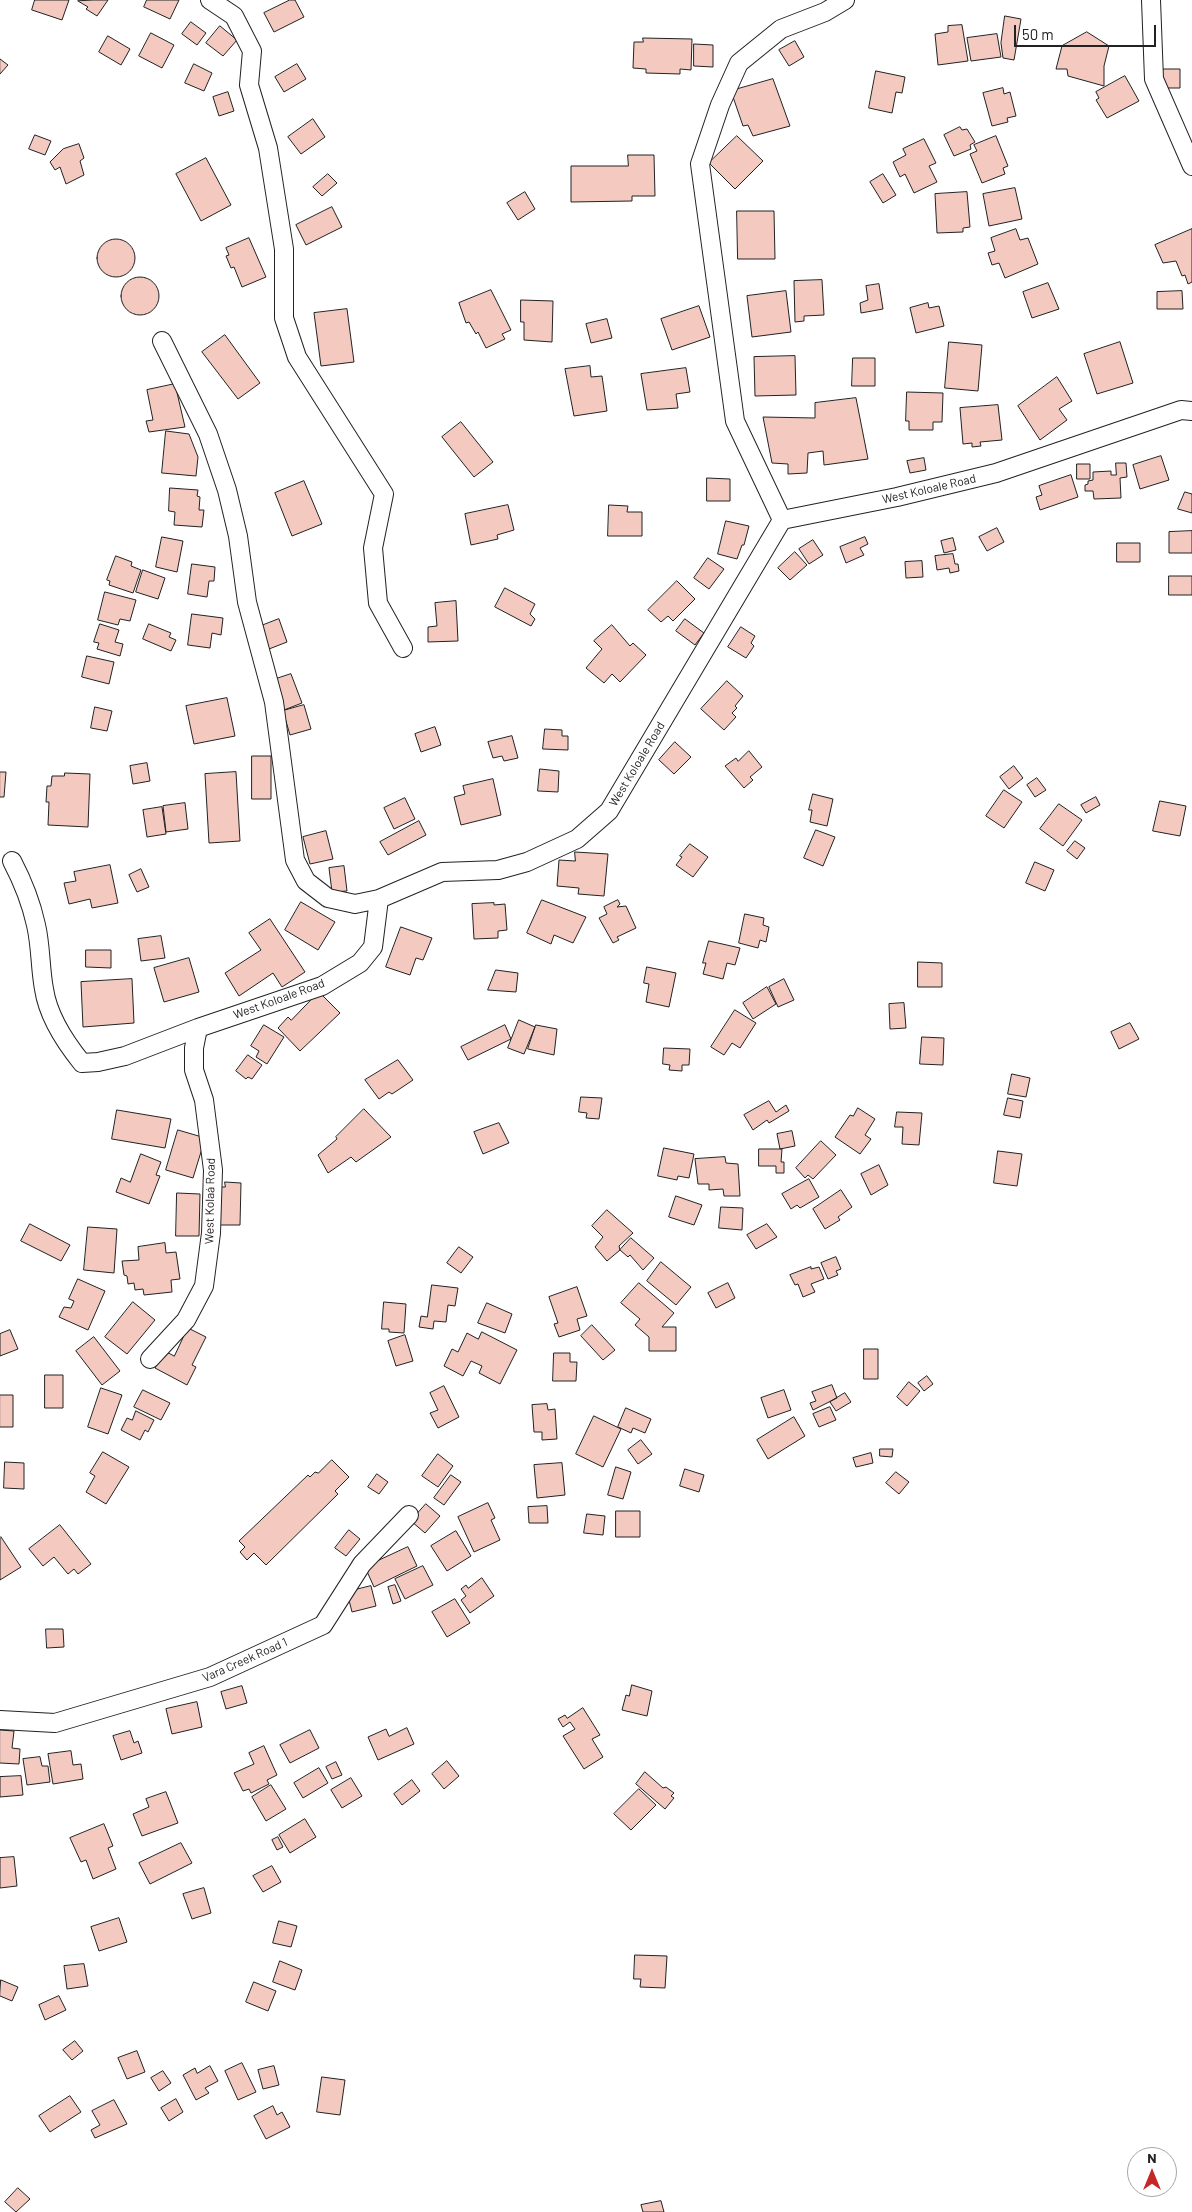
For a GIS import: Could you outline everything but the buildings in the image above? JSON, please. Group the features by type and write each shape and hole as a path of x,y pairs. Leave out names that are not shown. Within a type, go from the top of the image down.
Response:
{"street":[{"path":"210,0 234,16 252,51 249,85 268,148 284,249 284,318 298,357 384,494 374,548 378,603 403,648"},
{"path":"782,520 734,421 700,164 720,105 739,63 781,29 825,12 844,0"},
{"path":"1151,0 1154,79 1192,166"},
{"path":"162,341 208,434 227,490 238,536 248,602 274,702 295,860 306,881 328,898 355,904 380,899"},
{"name":"West Koloale Road","path":"12,860 27,891 37,927 44,991 53,1017 68,1046 82,1063 98,1062 125,1056 198,1028 322,986 360,963 373,947 380,899 442,872 498,870 527,862 577,839 609,812 782,520 897,497 996,473 1181,410 1192,410"},
{"name":"West Kolaá Road","path":"150,1359 186,1320 204,1286 211,1233 213,1170 204,1100 194,1070 194,1048 198,1028"},
{"name":"Vara Creek Road 1","path":"0,1720 55,1723 210,1677 323,1625 362,1564 409,1515"}]}
